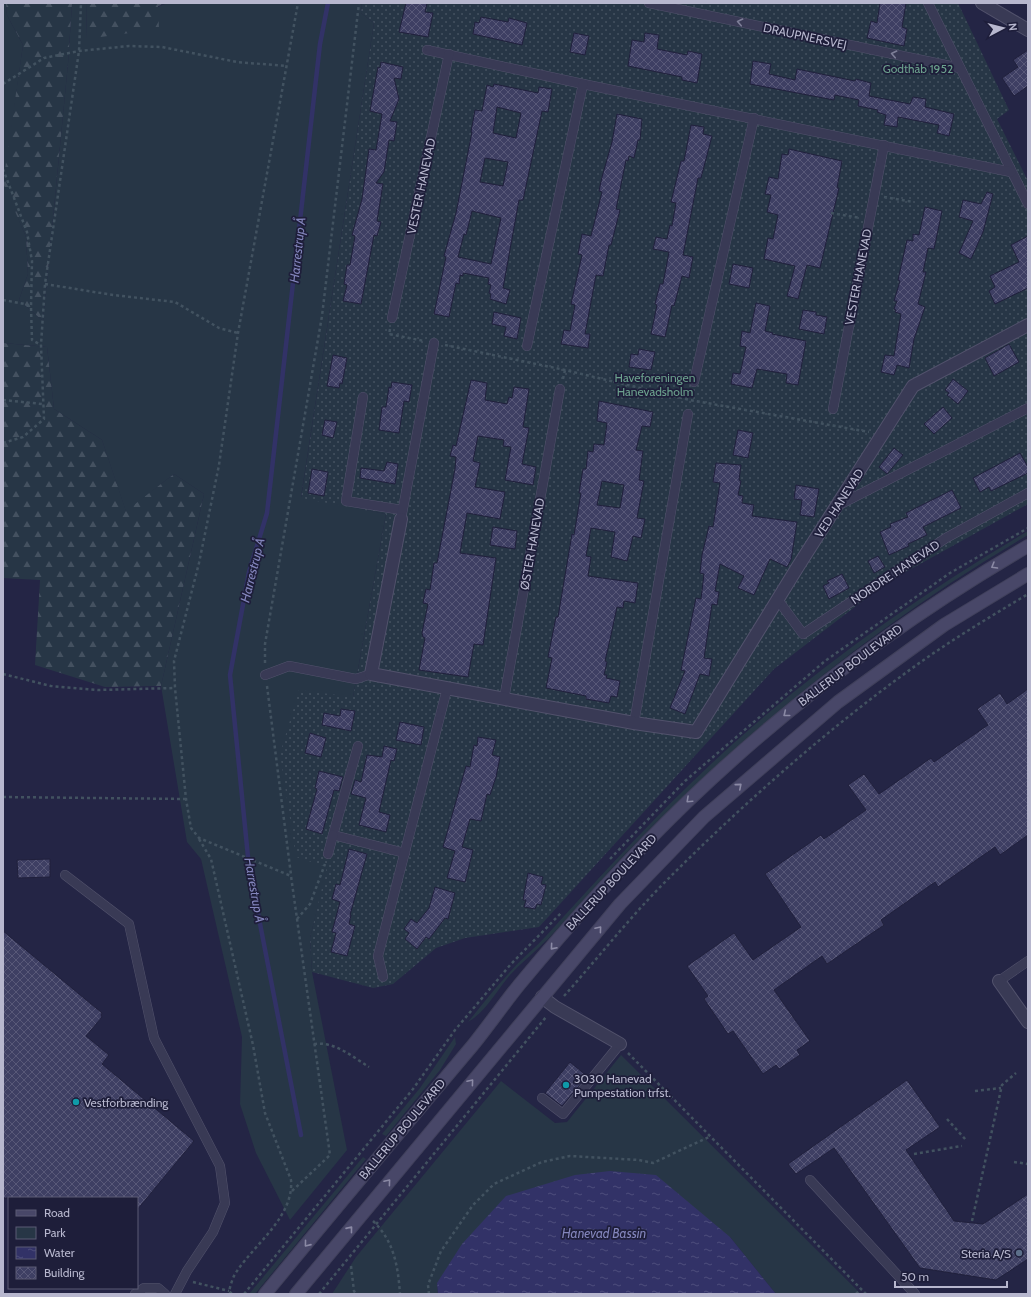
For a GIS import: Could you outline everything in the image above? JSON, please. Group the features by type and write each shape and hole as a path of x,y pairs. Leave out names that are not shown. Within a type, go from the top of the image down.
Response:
{"street":[{"path":"982,3 1028,30"},
{"name":"VED HANEVAD","path":"634,723 696,732 913,386 1028,325"},
{"path":"401,514 371,674 634,723"},
{"name":"BALLERUP BOULEVARD","path":"265,1294 475,1042 519,985 602,889 687,802 775,722 823,683 925,609 1028,546"},
{"name":"BALLERUP BOULEVARD","path":"296,1294 620,904 704,817 838,702 944,625 1028,574"},
{"path":"999,981 1028,1022"},
{"path":"542,997 554,1007 620,1044"}],"lane":[{"name":"DRAUPNERSVEJ","path":"649,3 960,68"},
{"path":"928,3 1028,204"},
{"path":"427,50 583,84 1011,172"},
{"name":"VESTER HANEVAD","path":"392,318 449,54"},
{"path":"526,346 583,84"},
{"path":"694,382 754,118"},
{"name":"VESTER HANEVAD","path":"833,410 868,219 884,145"},
{"path":"364,398 346,501 401,514 434,343"},
{"name":"ØSTER HANEVAD","path":"504,699 560,389"},
{"path":"837,506 1028,408"},
{"path":"634,723 688,414"},
{"name":"NORDRE HANEVAD","path":"778,600 802,634 946,538 1028,493"},
{"path":"265,675 289,666 356,679 371,674"},
{"path":"383,977 378,956 447,689"},
{"path":"328,854 358,746"},
{"path":"333,835 405,853"},
{"path":"65,875 129,924 154,1038 220,1166 225,1203 213,1232 175,1294"},
{"path":"999,981 1028,961"},
{"path":"542,1098 563,1114 620,1044"},
{"path":"810,1180 915,1294"},
{"path":"135,1294 144,1288 158,1288 165,1294"}],"path":[{"path":"3,443 23,437 44,418 42,404 41,345 45,284 79,51 81,3"},
{"path":"229,1291 236,1272 286,1208 292,1190 291,1180 265,1113 253,1045 211,859 192,828 186,799 175,688 174,661 199,563 219,465 232,386 238,334 298,3"},
{"path":"292,1190 330,1155 291,876 265,675 265,644 322,316 359,3"},
{"path":"3,84 44,58 79,51 148,46 236,62 286,66"},
{"path":"3,169 27,232 32,261 32,340 41,345"},
{"path":"873,195 913,202"},
{"path":"831,213 868,219"},
{"path":"45,284 113,295 175,302 219,328 238,334"},
{"path":"3,300 25,304 31,307"},
{"path":"389,334 565,370 690,400 883,434"},
{"path":"688,414 694,382"},
{"path":"3,400 42,404"},
{"path":"319,1294 554,1007 666,881 762,790 910,670 1028,594"},
{"path":"3,674 51,686 98,690 175,688"},
{"path":"3,797 186,799"},
{"path":"199,838 291,876"},
{"path":"297,919 310,904 321,878 328,854"},
{"path":"314,1044 335,1047 369,1067"},
{"path":"620,1044 866,1294"},
{"path":"972,1221 1001,1088 1002,1085 1016,1073"},
{"path":"974,1091 1001,1088"},
{"path":"946,1119 966,1140"},
{"path":"429,1294 428,1285 441,1251 473,1205 494,1184 542,1162 570,1156 639,1160 653,1163 711,1136"},
{"path":"914,1154 962,1146"},
{"path":"1014,1162 1028,1164"},
{"path":"244,1294 329,1192"},
{"path":"363,1212 376,1224 389,1240 395,1255 400,1294"},
{"path":"351,1266 354,1291 356,1294"},
{"path":"183,1279 229,1291 232,1294"},
{"path":"856,1294 861,1289"},
{"path":"351,1294 354,1291"}],"green space":[{"path":"3,3 6,3 7,15 23,45 4,183 26,237 28,274 19,300 43,321 68,63 72,3 87,3 86,38 167,3 362,3 361,13 374,23 301,497 386,514 353,697 328,867 310,938 312,972 347,1150 290,1220 256,1153 240,1104 242,1037 201,859 187,842 161,686 204,494 174,474 126,512 102,440 54,409 47,347 3,343"},
{"path":"6,3 72,3 68,63 43,321 19,300 28,274 26,237 3,183 23,45 7,15"},
{"path":"87,3 167,3 158,6 159,29 86,39"},
{"name":"Haveforeningen Hanevadsholm","path":"362,3 958,3 1009,110 997,119 1028,181 1028,504 886,583 774,669 539,927 465,938 436,948 393,984 373,988 312,972 310,938 327,867 296,857 280,754 299,690 353,697 386,514 301,498 374,23 361,13"},
{"path":"3,343 47,347 54,409 102,440 126,511 174,474 204,494 161,686 105,687 35,665 40,580 3,578"},
{"path":"1028,531 1028,535 975,567 922,602 872,638 774,715 727,756 681,798 626,854 548,939 510,975 480,1013 468,1022 513,968 546,936 646,828 698,776 752,727 851,647 956,575"},
{"path":"455,1037 456,1044 440,1070 386,1136 382,1134 420,1088"},
{"path":"621,1055 861,1294 776,1294 730,1237 437,1283 438,1294 332,1294 356,1257 501,1081 555,1123 567,1122"},
{"path":"363,1157 366,1159 255,1294 249,1294"}],"water":[{"name":"Hanevad Bassin","path":"610,1171 656,1175 730,1237 776,1294 438,1294 437,1283 462,1244 506,1196 575,1175"}],"building":[{"path":"406,3 427,3 425,12 433,13 428,37 399,32"},
{"path":"880,3 906,3 902,27 907,29 904,46 867,38 871,21 877,23"},
{"path":"481,17 508,22 509,18 527,23 522,45 473,34 475,22 479,23"},
{"path":"574,33 589,36 585,55 570,52"},
{"path":"645,33 659,35 657,49 687,55 688,51 702,54 697,83 682,80 682,77 628,66 632,40 644,42"},
{"path":"1028,50 1028,86 1014,96 1002,78 1018,67 1013,60"},
{"path":"753,61 771,64 769,74 795,80 797,69 871,83 869,96 910,104 913,97 926,99 925,107 954,114 949,136 937,133 939,125 898,117 897,127 884,125 886,115 877,112 878,110 858,106 859,100 835,95 834,100 750,84"},
{"path":"381,62 403,67 401,79 394,78 399,99 390,121 397,122 394,141 389,140 384,172 376,183 383,184 377,221 381,222 377,236 374,235 361,304 343,301 347,285 344,284 347,265 350,265 355,236 352,235 362,199 369,149 376,150 382,114 370,111 378,67 380,68"},
{"path":"494,84 538,93 539,87 552,89 548,112 542,111 523,200 519,200 503,288 510,290 506,304 490,299 491,294 489,293 491,285 488,284 489,278 463,273 463,276 460,275 459,284 456,283 449,317 434,314 446,257 444,256 456,213 475,110 482,111 487,85 493,87","holes":["497,107 521,113 516,138 493,133","485,158 508,162 503,186 480,182","472,211 501,218 491,264 458,257 464,234 466,235"]},
{"path":"617,114 642,119 640,140 638,140 634,158 629,156 628,161 626,160 616,209 620,210 611,245 609,245 603,276 596,275 585,334 590,334 588,348 561,344 564,330 570,331 575,305 571,304 582,255 578,254 582,234 591,236 602,192 599,191 612,142"},
{"path":"691,125 704,127 703,134 712,136 701,178 698,178 683,255 693,257 689,278 682,276 674,306 672,305 665,337 651,334 657,305 655,304 660,284 663,284 669,252 653,249 656,237 667,239 670,225 672,226 676,203 671,202 681,161 684,161"},
{"path":"789,149 842,161 837,188 839,188 820,268 807,265 798,299 787,296 795,266 764,259 768,238 773,239 778,215 767,212 771,195 765,194 769,177 778,179 782,154 788,155"},
{"path":"987,192 993,194 983,232 971,259 959,253 973,221 959,217 963,200 981,204"},
{"path":"925,207 942,211 934,249 928,248 923,272 926,272 918,304 925,307 914,339 909,368 897,365 894,375 881,372 885,355 894,356 901,314 895,312 896,310 894,309 897,301 894,301 900,281 898,280 907,240 913,241 913,234 919,235"},
{"path":"1028,236 1028,288 995,304 989,291 995,287 990,276 1019,262 1011,245"},
{"path":"733,264 753,268 749,288 729,284"},
{"path":"756,303 770,306 765,331 773,333 772,334 806,341 798,385 786,383 787,374 757,369 752,388 731,384 733,373 740,374 746,347 740,346 742,331 750,333"},
{"path":"803,310 816,312 816,315 827,317 824,334 799,329"},
{"path":"494,312 521,318 517,339 504,336 506,327 492,324"},
{"path":"1009,344 1019,362 994,376 985,358"},
{"path":"639,349 655,352 651,370 629,367 631,354 638,355"},
{"path":"333,355 347,358 342,384 340,383 339,388 327,386"},
{"path":"953,379 968,391 958,404 947,395 949,393 945,390"},
{"path":"471,380 487,383 485,400 507,404 509,397 512,398 514,387 529,389 523,427 529,428 522,464 536,467 533,485 505,480 511,447 503,446 504,440 478,436 473,461 480,463 475,487 505,492 500,519 467,513 460,553 496,558 483,645 474,644 468,677 419,670 425,638 423,637 422,633 428,604 423,603 426,589 430,590 434,563 437,563 455,469 456,457 450,456 453,445 456,446"},
{"path":"392,382 412,385 409,402 404,401 399,433 379,430 382,407 386,407 389,387 391,388"},
{"path":"599,401 653,412 650,427 642,426 636,450 643,451 639,480 644,481 637,518 645,519 641,538 633,536 627,561 611,557 615,532 591,528 586,556 591,557 588,576 638,583 635,603 624,601 623,608 617,607 605,661 607,662 604,675 607,675 606,678 620,681 617,697 611,696 609,703 586,699 586,696 546,688 552,658 548,657 556,617 558,617 572,534 574,535 581,493 579,493 583,469 586,469 588,451 593,452 594,444 604,445 607,423 597,421","holes":["602,481 624,485 620,508 597,505"]},
{"path":"943,407 952,418 934,434 924,424"},
{"path":"325,420 337,422 333,438 322,435"},
{"path":"738,430 753,433 748,458 733,455"},
{"path":"894,448 903,455 887,474 879,467"},
{"path":"1020,453 1028,467 1028,473 991,491 989,487 980,492 973,478"},
{"path":"387,462 398,464 395,484 360,478 361,468 384,471"},
{"path":"716,463 741,465 739,480 741,481 738,495 743,496 742,503 754,505 752,516 797,522 791,560 787,567 770,559 754,595 738,588 744,576 720,564 715,591 719,592 717,605 712,604 704,658 712,659 709,676 700,674 685,714 670,708 685,671 681,670 696,598 701,599 704,574 700,573 702,555 709,526 713,527 720,483 713,482"},
{"path":"312,469 328,472 324,496 308,493"},
{"path":"796,485 819,489 814,517 800,515 802,500 794,499"},
{"path":"952,490 961,508 923,527 927,535 908,544 909,546 889,555 880,532 891,527 890,524 908,517 906,513"},
{"path":"493,527 517,531 515,549 490,545"},
{"path":"878,556 885,567 874,573 868,561"},
{"path":"842,574 849,588 829,599 823,586 829,583 827,581"},
{"path":"1028,689 1028,835 1000,855 995,847 938,887 935,882 881,920 884,925 827,964 822,956 774,990 810,1041 797,1050 800,1055 779,1069 776,1065 763,1074 733,1031 728,1034 704,999 708,996 687,966 734,933 753,960 801,927 765,874 821,835 824,839 866,810 848,785 864,774 879,794 931,758 934,762 988,725 977,709 1000,693 1007,704"},
{"path":"341,709 355,711 351,731 322,725 324,713 340,716"},
{"path":"400,722 424,727 421,745 396,740"},
{"path":"310,733 326,738 321,757 305,753"},
{"path":"478,737 496,740 492,755 500,757 496,777 490,795 487,794 481,821 470,819 462,847 473,850 465,882 447,878 455,851 443,847 466,766 470,767 474,745 477,746"},
{"path":"384,746 397,749 394,761 391,760 379,812 390,815 386,832 359,825 366,798 351,794 355,780 361,782 367,755 382,757"},
{"path":"319,771 343,777 339,791 334,790 322,834 306,829 317,789 315,788"},
{"path":"349,849 367,854 350,915 349,924 355,926 347,956 331,952 336,933 332,932 340,902 332,899 336,884 340,885"},
{"path":"50,859 50,877 18,878 17,860"},
{"path":"528,873 543,877 541,884 546,885 541,905 537,904 535,909 524,907 526,900 523,900"},
{"path":"435,887 455,893 448,919 445,918 429,939 426,937 417,949 405,939 409,933 404,929 411,919 417,923 429,908"},
{"name":"Vestforbrænding","path":"3,931 102,1013 102,1017 86,1036 109,1055 102,1064 194,1141 138,1209 138,1197 3,1198"},
{"name":"3030 Hanevad Pumpestation trfst.","path":"570,1062 587,1076 562,1106 545,1093"},
{"path":"907,1080 940,1127 906,1150 954,1221 983,1224 1028,1194 1028,1259 996,1280 920,1268 834,1148 796,1174 788,1164"}],"waterway":[{"name":"Harrestrup Å","path":"301,1135 249,867 230,675 249,572 267,513 320,44 328,3"}],"place":[{"name":"3030 Hanevad Pumpestation trfst.","path":"566,1085"},
{"name":"Vestforbrænding","path":"76,1102"},
{"name":"Steria A/S","path":"1019,1253"}],"park label":[{"name":"Godthåb 1952","path":"918,68"}]}
